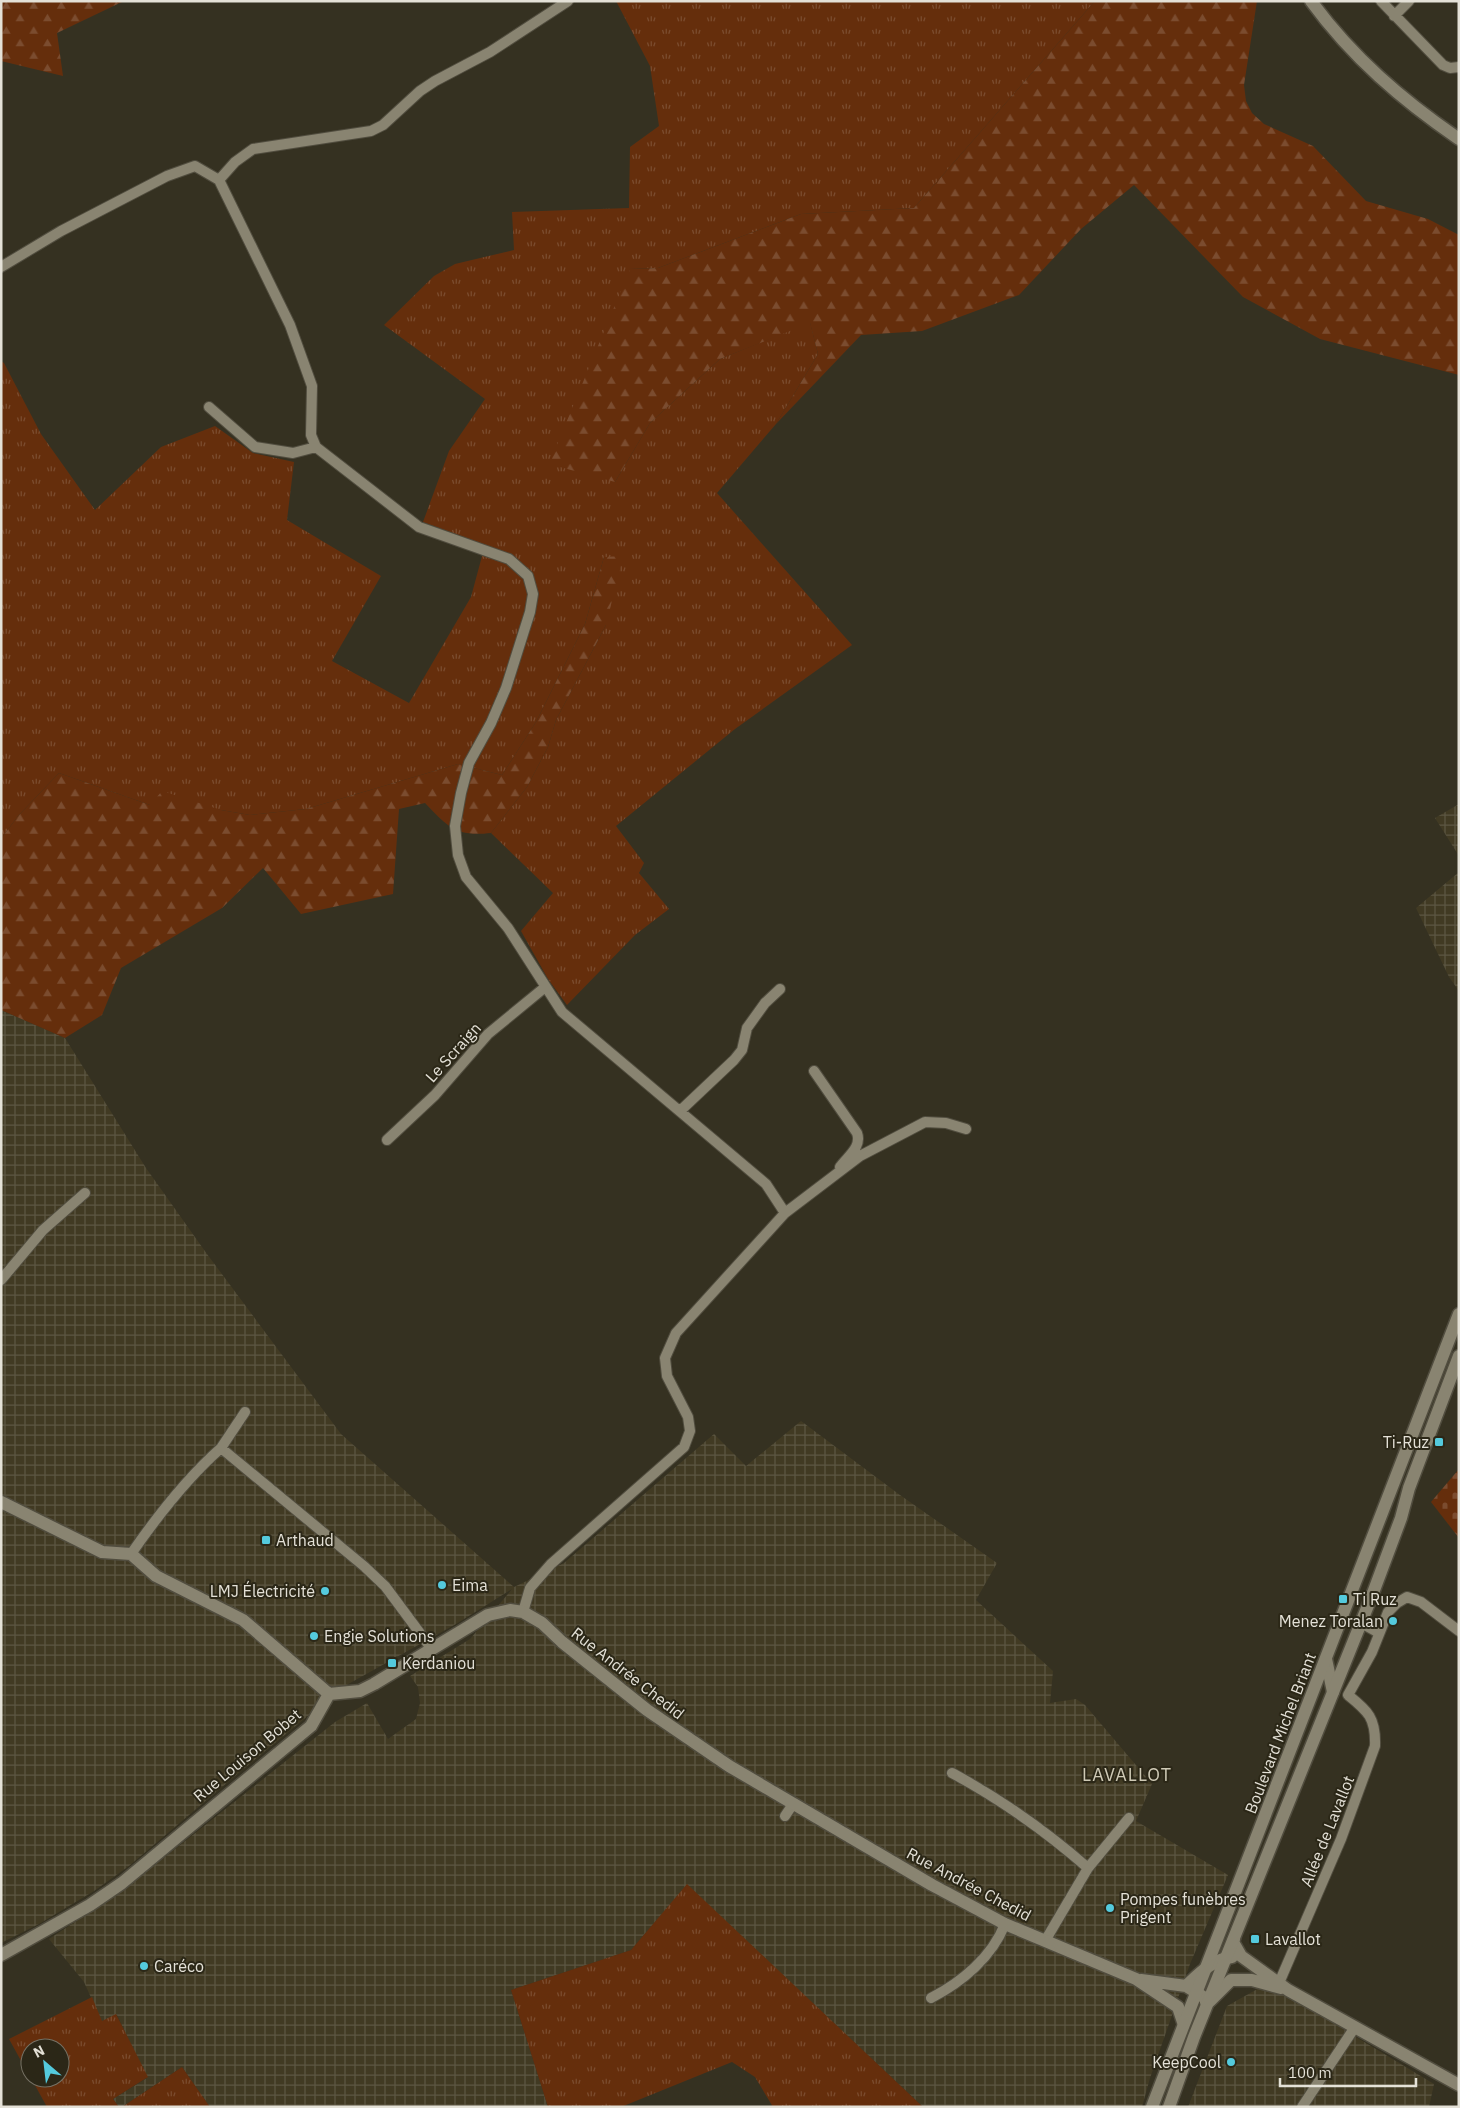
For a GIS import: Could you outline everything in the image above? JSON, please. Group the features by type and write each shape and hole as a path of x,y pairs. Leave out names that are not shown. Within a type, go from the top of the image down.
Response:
{"street":[{"path":"219,180 235,162 253,149 371,131 383,125 420,90 490,52 568,1"},
{"path":"1311,1 1350,50 1374,74 1406,101 1459,139"},
{"path":"1381,1 1443,65 1450,68 1459,67"},
{"path":"1394,16 1409,1"},
{"path":"1,267 61,231 167,176 196,166 219,180 290,325 312,386 312,435 316,447 419,527 509,559 528,576 533,594 530,612 506,688 491,722 469,763 461,793 455,826 458,855 466,877 508,928 544,988 562,1012 766,1184 786,1213"},
{"path":"209,407 255,447 292,453 316,447"},
{"name":"Le Scraign","path":"387,1140 435,1095 488,1034 544,988"},
{"path":"680,1111 734,1060 742,1050 747,1028 765,1003 780,990"},
{"path":"814,1071 852,1125 859,1139 858,1144 836,1175"},
{"path":"1,1502 102,1552 131,1554 156,1576 243,1620 329,1694 360,1690 488,1615 510,1610 523,1612 530,1588 551,1564 684,1448 690,1431 688,1417 667,1376 665,1358 676,1333 786,1213 860,1156 925,1122 946,1123 966,1129"},
{"path":"1,1280 42,1230 85,1193"},
{"name":"Boulevard Michel Briant","path":"1152,2107 1183,2022 1184,2006 1191,1989 1205,1968 1459,1314"},
{"name":"Boulevard Michel Briant","path":"1169,2107 1194,2037 1210,2002 1361,1623 1459,1356"},
{"path":"131,1554 145,1532 193,1474 221,1448 245,1412"},
{"path":"221,1448 365,1567 385,1586 432,1648"},
{"path":"1326,1658 1333,1692 1348,1694 1372,1652 1388,1612 1407,1597 1421,1602 1459,1631"},
{"name":"Rue Andrée Chedid","path":"523,1612 542,1623 582,1658 683,1737 793,1804 932,1885 1004,1924 1136,1980 1184,2006"},
{"path":"1361,1623 1380,1633"},
{"name":"Rue Louison Bobet","path":"1,1955 90,1905 122,1883 311,1726 329,1694"},
{"name":"Allée de Lavallot","path":"1284,1987 1375,1746 1376,1730 1366,1710 1348,1694"},
{"path":"952,1773 975,1785 1059,1843 1088,1868"},
{"path":"785,1816 793,1804"},
{"path":"1045,1941 1088,1868 1129,1818"},
{"path":"931,1998 946,1991 983,1959 999,1938 1004,1924"},
{"path":"1233,1941 1241,1956 1284,1987 1459,2085"},
{"path":"1205,1968 1226,1958 1241,1956"},
{"name":"Rue Andrée Chedid","path":"1136,1980 1191,1989"},
{"path":"1184,2006 1210,2002 1231,1980 1252,1980 1284,1987"},
{"path":"1191,1989 1210,2002"},
{"path":"1302,2107 1355,2027"}],"shaded area":[{"path":"1459,804 1459,856 1435,818"},
{"path":"1459,872 1459,991 1449,977 1416,908"},
{"path":"1,1010 65,1038 146,1168 207,1254 341,1434 514,1587 564,1563 714,1434 746,1466 801,1421 900,1495 997,1563 976,1600 1053,1671 1050,1703 1076,1699 1085,1705 1152,1784 1136,1821 1228,1875 1190,1964 1150,2078 1142,2107 923,2107 687,1885 631,1950 511,1990 548,2107 210,2107 182,2067 122,2107 119,2107 113,2099 147,2078 117,2015 102,2022 84,1982 49,1939 122,1891 335,1722 367,1703 388,1739 416,1719 420,1703 418,1687 410,1676 470,1639 512,1589 456,1624 343,1687 129,1866 94,1891 39,1924 1,1943"},
{"path":"1261,1987 1288,1996 1434,2084 1429,2107 1188,2107 1227,2006"}],"green space":[{"path":"1,1 124,1 57,33 63,76 1,61"},
{"path":"616,1 1095,1 914,208 801,214 658,268 630,269 615,482 650,423 720,359 810,322 818,354 776,424 717,493 852,645 735,729 616,826 644,863 639,873 669,909 635,935 567,1005 548,979 521,931 553,893 491,833 527,787 548,747 556,720 606,625 604,557 585,624 536,722 502,775 458,764 306,809 250,815 221,810 150,805 59,773 18,816 1,839 1,361 4,363 41,434 95,510 161,447 215,426 253,453 294,462 287,520 381,576 332,661 409,703 471,597 485,545 423,522 449,451 485,399 384,325 434,276 455,264 514,250 512,212 629,208 630,147 659,126 650,66"},
{"path":"1095,1 1257,1 1244,85 1246,101 1252,113 1264,124 1313,146 1366,201 1428,219 1459,235 1459,375 1320,339 1243,297 1134,185 1081,229 1019,295 922,331 861,335 776,424 818,354 810,323 720,359 650,423 615,482 549,464 630,269 658,268 801,214 914,208"},
{"path":"623,556 606,625 556,720 548,747 527,787 491,833 461,832 447,824 425,803 399,809 393,894 301,914 263,868 222,908 121,968 102,1015 65,1038 1,1010 1,839 18,816 59,773 150,805 162,791 221,810 250,815 306,809 458,764 502,775 536,722 585,624 604,557"},
{"path":"1459,1469 1459,1538 1431,1502"},
{"path":"687,1884 923,2107 773,2107 755,2077 732,2062 621,2107 548,2107 511,1990 631,1950"},
{"path":"92,1997 102,2021 116,2014 148,2077 113,2099 119,2107 47,2107 37,2088 70,2088 70,2038 20,2038 20,2059 9,2039"},
{"path":"182,2067 210,2107 122,2107"}],"place":[{"name":"Ti-Ruz","path":"1439,1442"},
{"name":"Arthaud","path":"266,1540"},
{"name":"Eima","path":"442,1585"},
{"name":"LMJ Électricité","path":"325,1591"},
{"name":"Ti Ruz","path":"1343,1599"},
{"name":"Menez Toralan","path":"1393,1621"},
{"name":"Engie Solutions","path":"314,1636"},
{"name":"Kerdaniou","path":"392,1663"},
{"name":"Pompes funèbres Prigent","path":"1110,1908"},
{"name":"Lavallot","path":"1255,1939"},
{"name":"Caréco","path":"144,1966"},
{"name":"KeepCool","path":"1231,2062"}],"district":[{"name":"LAVALLOT","path":"1127,1775"}]}
